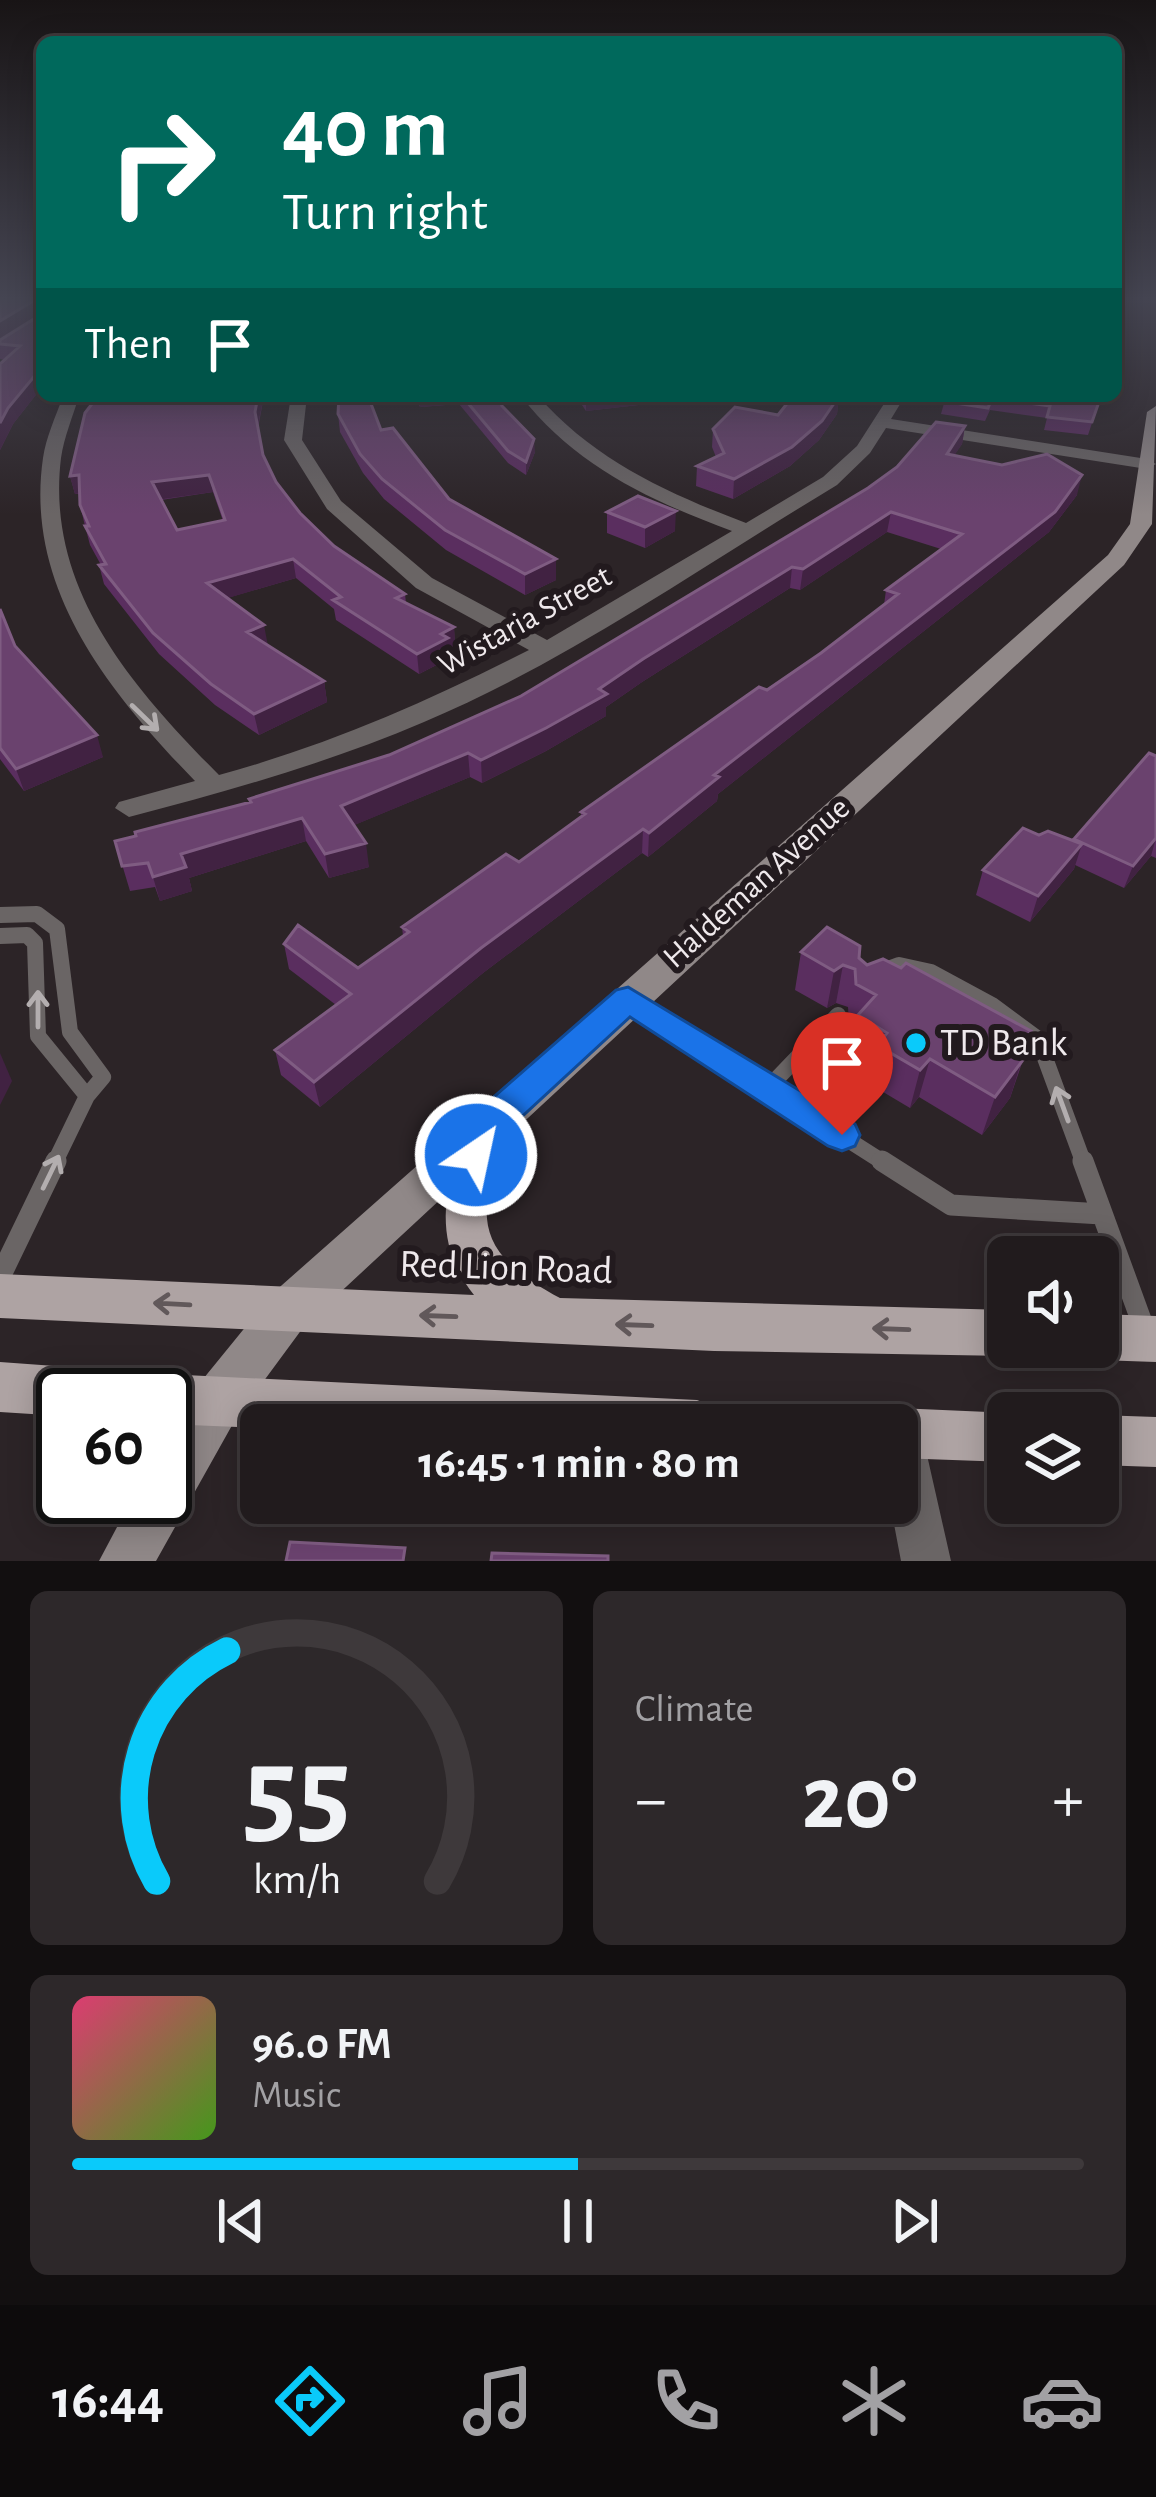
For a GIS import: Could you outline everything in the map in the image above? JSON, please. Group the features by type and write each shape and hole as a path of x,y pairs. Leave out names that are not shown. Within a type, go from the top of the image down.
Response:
{"main road":[{"name":"Haldeman Avenue","path":"192,1446 217,1402 289,1310 1116,560 1150,512 1147,464 1156,412"},
{"path":"487,1126 465,1184 464,1219 476,1258 493,1283 555,1322"},
{"name":"Red Lion Road","path":"0,1295 555,1322 987,1332"},
{"path":"1119,1338 1152,1339"},
{"path":"0,1387 36,1390"},
{"path":"192,1401 259,1404"},
{"path":"918,1434 987,1436"},
{"path":"1119,1441 1156,1442"},
{"name":"Haldeman Avenue","path":"126,1561 148,1524"}],"street":[{"path":"67,402 36,460 30,494 28,532 48,593 106,680 215,786"},
{"path":"298,402 293,440 334,506 424,583 547,650"},
{"path":"534,402 548,420 604,466 661,496 749,531"},
{"name":"Wistaria Street","path":"129,808 215,786 418,716 547,650 842,472 893,402"},
{"path":"881,422 1147,464"},
{"path":"918,1524 926,1561"}],"lane":[{"path":"0,915 38,914 57,928 70,1033 103,1077 88,1096 0,1277"},
{"path":"0,936 27,935 35,943 38,1036 88,1096"},
{"path":"863,989 881,971 898,964 922,969 1013,1017 1038,1039 1152,1339"},
{"path":"628,999 951,1205 1102,1214"},
{"path":"768,1088 838,1015"}],"building":[{"path":"0,370 36,370 36,374 0,423"},
{"path":"93,402 257,402 263,455 300,513 334,546 405,594 396,598 454,627 441,634 448,638 417,654 333,600 341,597 293,559 207,583 264,625 247,632 324,681 254,714 153,633 99,565 106,564 85,526 89,526 80,505 79,475 70,476 85,413","holes":["209,475 225,520 177,530 152,482"]},
{"path":"339,402 370,402 381,430 393,428 449,499 556,559 525,574 445,530 382,479 360,454 338,414"},
{"path":"467,402 500,402 534,439 526,462 508,451"},
{"path":"788,402 835,402 822,421 792,447 734,479 697,466 724,453 713,429 735,407 778,415"},
{"path":"949,402 990,402 988,408"},
{"path":"1021,402 1099,402 1092,422 1047,417 1050,406"},
{"path":"936,422 965,426 947,454 1002,465 1047,454 1082,475 1055,512 714,775 719,777 649,833 643,829 481,948 314,1082 275,1050 351,994 284,944 298,925 358,968 409,932 402,927 506,854 519,862 585,814 581,812 759,687 767,690 821,653 898,594 886,590 962,534 891,512 803,569 792,567 643,659 599,689 607,694 546,728 481,760 468,753 341,806 366,843 325,854 302,818 181,854 186,867 153,877 148,863 122,866 115,841 136,836 135,832 251,802 249,799 389,755 521,696 868,488 897,467"},
{"path":"638,496 676,511 645,527 607,512"},
{"path":"0,609 15,646 97,735 16,769 0,748"},
{"path":"1149,753 1156,756 1156,838 1133,866 1074,839"},
{"path":"1023,828 1039,835 1048,831 1082,844 1038,896 983,870"},
{"path":"827,927 860,946 859,958 867,965 883,959 901,968 906,963 1031,1031 1013,1054 1023,1060 995,1097 930,1059 920,1070 877,1045 887,1033 858,1015 876,995 856,984 855,969 843,965 834,971 801,952"},
{"path":"290,1542 405,1548 403,1561 286,1561"},
{"path":"492,1553 608,1556 608,1561 491,1561"}],"place":[{"name":"TD Bank","path":"916,1043"}],"route":[{"path":"476,1155 487,1126 628,999 842,1135"}]}
